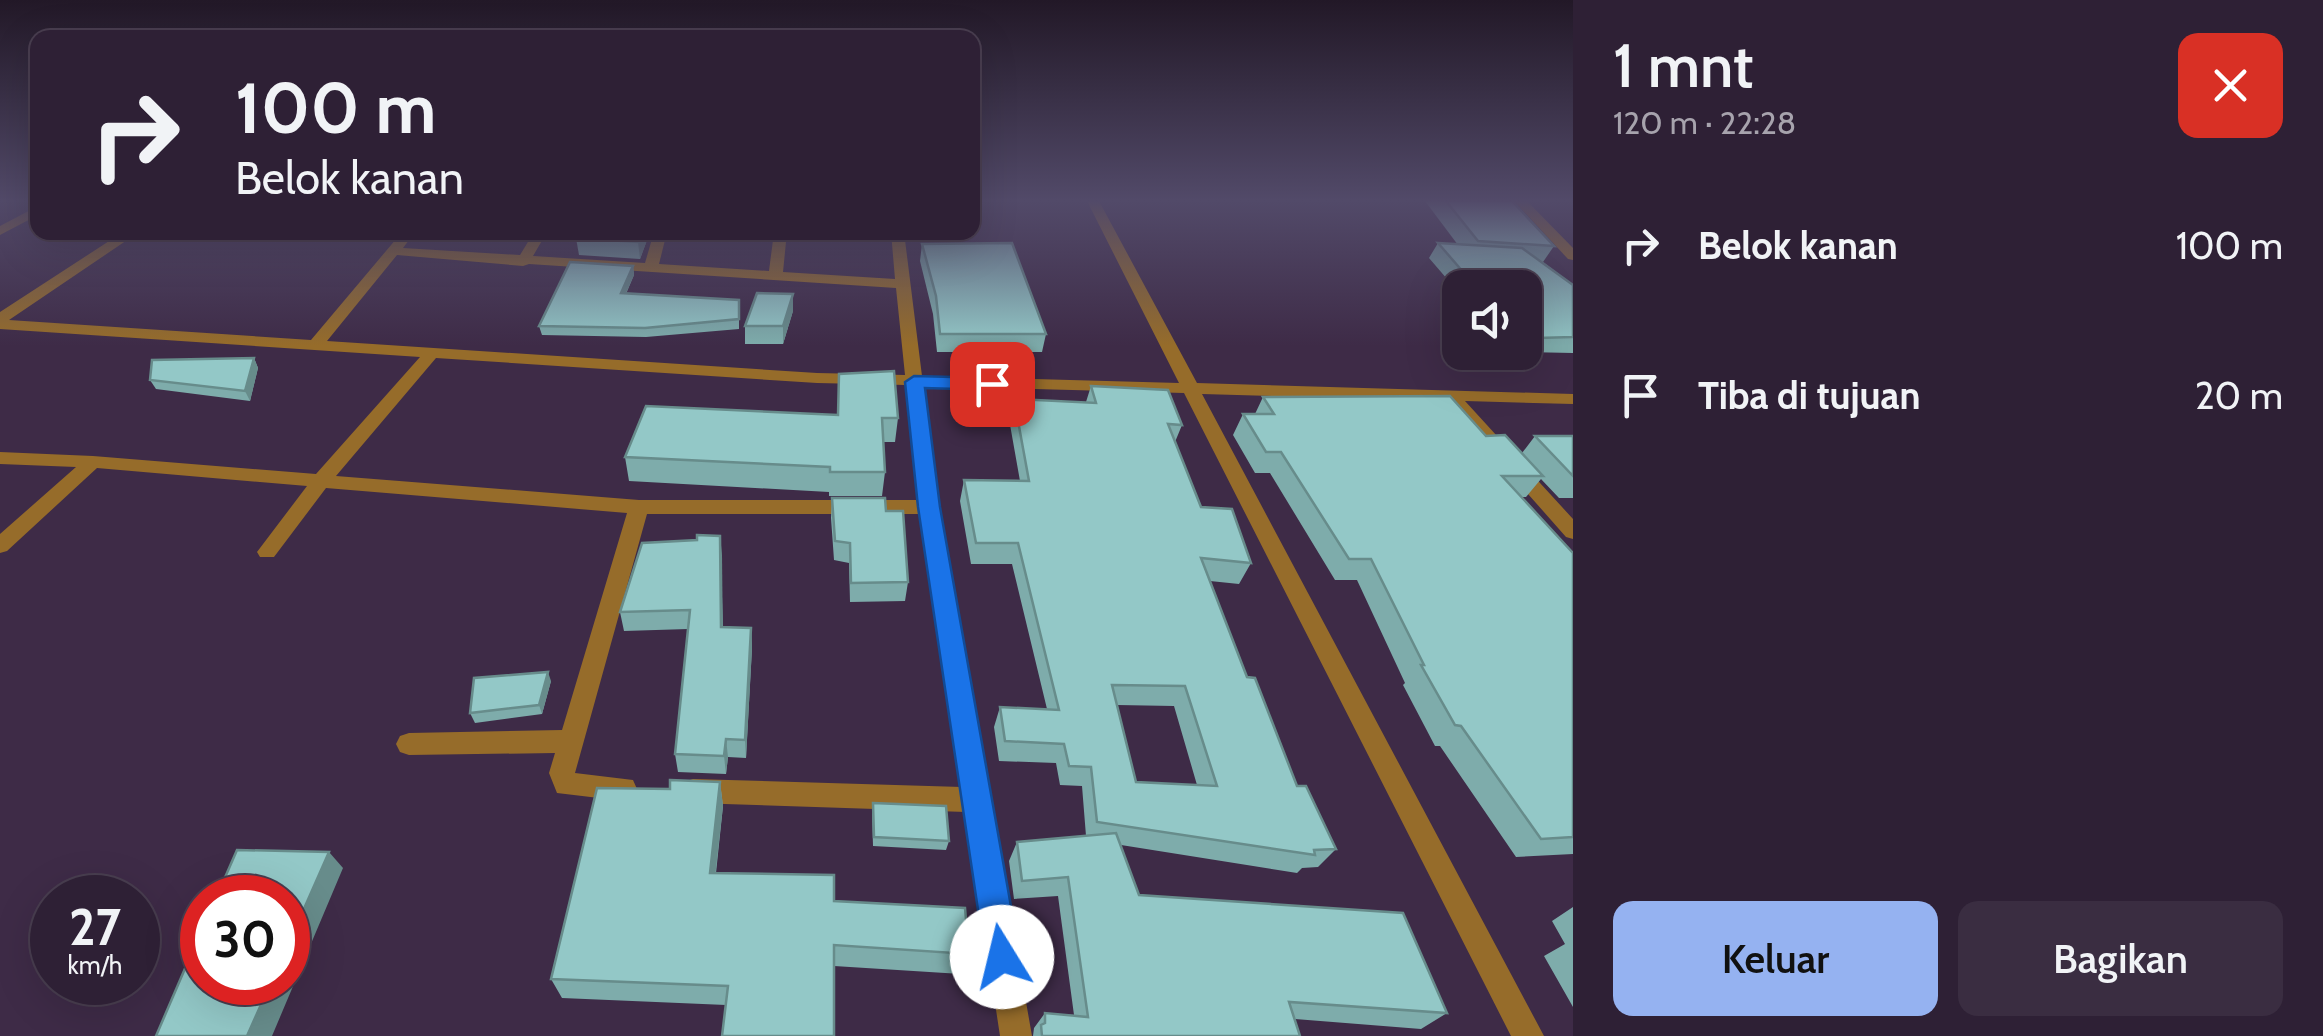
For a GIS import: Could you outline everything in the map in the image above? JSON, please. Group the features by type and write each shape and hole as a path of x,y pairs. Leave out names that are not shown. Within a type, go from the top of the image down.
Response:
{"street":[{"path":"0,322 107,249"},
{"path":"523,262 530,249"},
{"path":"650,270 656,249"},
{"path":"774,276 778,249"},
{"path":"899,249 929,507 1016,1036"},
{"path":"1117,249 1528,1036"},
{"path":"316,344 393,251 902,284"},
{"path":"0,322 430,355 914,382 1573,399"},
{"path":"267,552 321,481 430,355"},
{"path":"1451,396 1573,532"},
{"path":"0,458 93,462 639,507 929,507"},
{"path":"0,546 93,462"},
{"path":"639,507 563,762 566,784 976,800"},
{"path":"409,744 570,741"}],"building":[{"path":"923,249 1014,249 1046,334 940,334 936,296"},
{"path":"1444,249 1524,249 1573,285 1573,337 1542,338 1542,270 1461,270"},
{"path":"570,262 633,266 621,293 739,300 739,319 645,328 539,326"},
{"path":"757,293 793,294 783,326 745,326"},
{"path":"254,358 245,391 150,380 152,360"},
{"path":"894,371 898,418 882,418 885,472 830,472 830,467 625,457 646,406 838,415 839,374"},
{"path":"1091,386 1168,390 1182,425 1168,424 1201,507 1232,509 1251,563 1201,558 1247,677 1255,678 1297,786 1306,786 1336,849 1314,850 1315,855 1097,822 1091,767 1069,766 1064,744 1005,741 1000,707 1059,710 1018,543 976,543 964,480 1029,481 1014,399 1096,403","holes":["1112,685 1185,686 1217,786 1136,782"]},
{"path":"1450,396 1486,436 1505,435 1543,476 1502,476 1573,553 1573,837 1541,839 1461,726 1455,725 1421,665 1371,559 1349,559 1281,452 1266,452 1243,414 1274,414 1263,397"},
{"path":"1535,436 1573,436 1573,476"},
{"path":"832,498 885,498 886,511 903,511 908,582 851,583 850,543 835,541"},
{"path":"697,535 720,536 721,627 751,628 745,740 726,739 724,756 675,754 690,610 620,612 642,543 697,540"},
{"path":"548,672 539,705 470,713 474,678"},
{"path":"670,780 720,782 710,873 834,875 834,901 965,908 969,954 834,945 834,1036 722,1036 728,986 551,979 597,788 670,789"},
{"path":"873,803 946,806 949,841 874,837"},
{"path":"1116,833 1139,895 1403,913 1447,1013 1289,1002 1300,1036 1042,1036 1045,1013 1088,1017 1068,877 1022,881 1017,842"},
{"path":"237,850 329,852 310,895 310,875 226,875"},
{"path":"180,980 180,1005 261,1005 247,1036 156,1036"}],"route":[{"path":"992,384 914,382 929,507 1002,957"}]}
